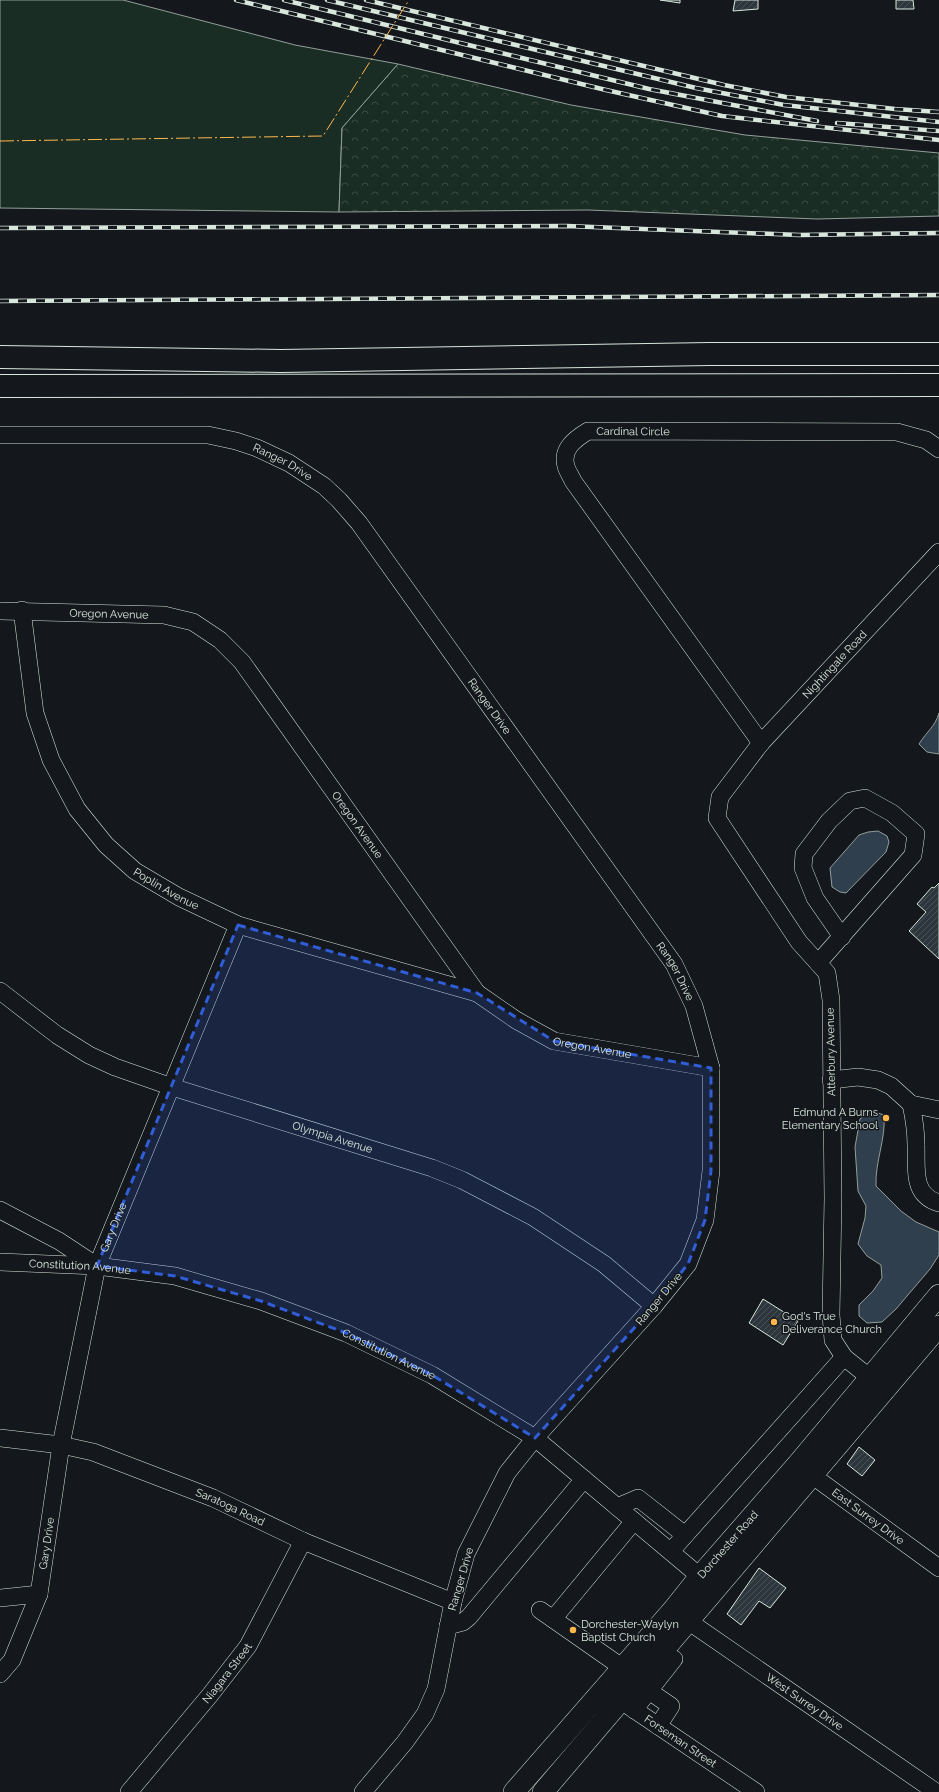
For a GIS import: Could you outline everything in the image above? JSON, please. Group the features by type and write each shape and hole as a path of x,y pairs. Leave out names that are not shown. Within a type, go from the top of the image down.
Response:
{"highway":[{"path":"0,357 281,361 710,354 939,354"},
{"path":"757,385 939,398"},
{"path":"0,386 939,385"}],"main road":[{"name":"Dorchester Road","path":"543,1792 620,1700 681,1616 708,1583 877,1384 939,1295"},
{"name":"Dorchester Road","path":"877,1384 939,1326"},
{"name":"Dorchester Road","path":"514,1792 620,1700 622,1668 681,1616"}],"street":[{"name":"Cardinal Circle","path":"761,743 574,481 566,466 567,449 575,438 588,431 897,432 926,440 939,449"},
{"name":"Ranger Drive","path":"0,435 208,435 257,448 289,463 329,491 359,523 674,964 694,1006 711,1068 711,1171 705,1220 688,1264 654,1306 535,1438 507,1473 466,1554 453,1602 436,1689 425,1714 405,1742 363,1792"},
{"name":"Nightingale Road","path":"733,781 761,743 939,552"},
{"name":"Oregon Avenue","path":"0,611 22,610 164,615 193,622 220,640 242,662 477,993 516,1020 554,1041 711,1068"},
{"name":"Poplin Avenue","path":"22,610 35,713 51,760 77,809 106,845 135,870 179,898 238,924 477,993"},
{"name":"Atterbury Avenue","path":"733,781 720,796 717,818 799,942 827,974 831,1000 833,1198 831,1315 833,1340 844,1357 877,1384"},
{"path":"818,963 842,937 913,855 916,834 892,813 865,798 850,801 830,821 804,854 803,868 815,898 842,937"},
{"name":"Gary Drive","path":"0,1674 12,1660 39,1594 61,1445 97,1266 238,924"},
{"name":"Olympia Avenue","path":"0,991 57,1035 89,1055 115,1067 172,1087 432,1168 462,1180 504,1201 546,1226 604,1264 654,1306"},
{"path":"831,1080 858,1077 878,1080 891,1086 911,1104 939,1110"},
{"path":"911,1104 915,1121 916,1172 918,1182 928,1199 939,1203"},
{"path":"0,1210 59,1241 97,1266"},
{"name":"Constitution Avenue","path":"0,1262 97,1266 175,1276 261,1301 346,1333 432,1375 535,1438 708,1583"},
{"path":"670,1551 844,1357"},
{"name":"Saratoga Road","path":"0,1438 61,1445 93,1452 213,1498 303,1540 453,1602"},
{"name":"East Surrey Drive","path":"805,1470 939,1568"},
{"path":"448,1626 463,1622 469,1617 584,1479"},
{"path":"617,1507 638,1498 685,1535"},
{"path":"622,1668 546,1614 634,1520"},
{"name":"Niagara Street","path":"129,1792 210,1695 248,1646 303,1540"},
{"path":"0,1598 39,1594"},
{"name":"West Surrey Drive","path":"681,1616 936,1792"},
{"path":"620,1700 649,1692 674,1658"},
{"path":"649,1692 670,1706 658,1726"},
{"name":"Forseman Street","path":"620,1700 756,1792"}],"highlighted area":[{"path":"238,925 477,993 554,1041 711,1068 711,1171 705,1220 688,1264 654,1306 535,1438 432,1375 346,1333 261,1301 175,1276 97,1266"}],"green space":[{"path":"0,0 123,0 295,45 398,64 342,128 339,212 0,208"},
{"path":"398,64 571,105 745,135 939,153 939,216 817,219 588,210 339,212 342,128"}],"water":[{"path":"939,713 939,754 927,752 919,744 933,726"},
{"path":"878,831 887,836 889,842 886,852 846,893 840,892 832,887 830,868 859,835"},
{"path":"878,1113 884,1115 884,1124 877,1168 876,1186 901,1211 916,1222 939,1232 939,1255 930,1269 896,1309 882,1322 867,1323 859,1316 859,1305 873,1291 882,1278 881,1265 867,1256 858,1244 865,1218 866,1206 858,1191 855,1147 860,1119 866,1114"}],"building":[{"path":"660,0 680,0 680,3"},
{"path":"735,0 758,0 758,9 733,11"},
{"path":"896,0 913,0 914,9 896,9"},
{"path":"939,883 939,959 909,931 926,912 917,904 932,887 934,888"},
{"name":"God's True Deliverance Church","path":"763,1299 798,1321 783,1345 749,1323"},
{"path":"859,1447 875,1460 862,1476 847,1464"},
{"path":"759,1568 786,1588 770,1608 759,1601 741,1625 727,1614"}],"railway":[{"path":"236,0 606,90 722,116 939,140"},
{"path":"284,0 649,89 817,121"},
{"path":"327,0 696,88 784,105 939,122"},
{"path":"366,0 724,85 786,97 895,109 939,112"},
{"path":"837,123 939,131"},
{"path":"0,228 567,226 799,235 939,233"},
{"path":"0,301 939,295"}],"power":[{"path":"0,141 323,136 409,0"}],"place":[{"name":"Edmund A Burns Elementary School","path":"886,1118"},
{"name":"God's True Deliverance Church","path":"774,1322"},
{"name":"Dorchester-Waylyn Baptist Church","path":"573,1630"}]}
